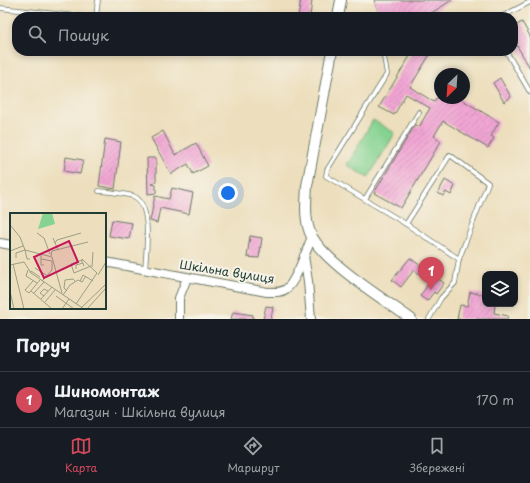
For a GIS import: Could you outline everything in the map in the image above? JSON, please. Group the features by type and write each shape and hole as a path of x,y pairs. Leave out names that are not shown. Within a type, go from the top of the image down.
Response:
{"street":[{"path":"339,12 341,0"},
{"path":"331,56 307,186 307,217 312,237 334,261 411,319"},
{"name":"Шкільна вулиця","path":"106,262 267,292 278,292 286,289 292,282 312,237"},
{"path":"0,243 10,245"},
{"path":"304,256 308,281 311,319"},
{"path":"179,319 179,298 187,278"}],"lane":[{"path":"97,12 98,0"},
{"path":"511,12 530,2"},
{"path":"0,8 38,12"},
{"path":"384,56 387,74 327,170 326,176 406,224 459,259"},
{"path":"509,56 530,92"},
{"path":"365,199 419,112"},
{"path":"406,224 450,155 488,183 459,259 455,283 441,298 429,319"},
{"path":"99,191 134,196 142,202 146,228 145,270"}],"green space":[{"path":"373,120 395,133 368,178 347,165"}],"building":[{"path":"301,0 312,0 311,12 299,12"},
{"path":"374,0 452,0 433,12 378,12"},
{"path":"522,22 530,36 530,68 518,48 518,24"},
{"path":"410,56 429,56 410,87 434,102 434,104 469,104 499,122 491,136 494,138 488,148 443,121 434,136 441,141 401,208 374,193 415,125 419,127 430,108 406,94 394,115 379,107"},
{"path":"500,78 511,97 504,102 493,83"},
{"path":"163,131 175,155 196,143 208,166 193,174 188,164 171,174 151,138"},
{"path":"105,139 121,142 115,189 99,186"},
{"path":"66,157 83,160 80,174 64,171"},
{"path":"147,158 156,158 156,182 152,184 156,185 156,193 148,194"},
{"path":"445,180 455,186 451,195 446,192 443,196 438,193"},
{"path":"172,188 193,193 189,214 160,208 157,223 150,221 155,196 169,199"},
{"path":"112,220 132,223 129,239 109,236"},
{"path":"250,236 262,238 259,258 247,257"},
{"path":"410,258 444,283 436,294 434,292 427,301 420,296 430,282 414,270 401,287 392,280"},
{"path":"470,292 482,294 482,307 495,307 494,313 508,316 507,319 457,319 460,305 467,306"},
{"path":"266,306 273,307 271,319 263,319"},
{"path":"233,312 253,315 253,319 231,319"}],"place":[{"name":"Шиномонтаж","path":"431,290"}]}
